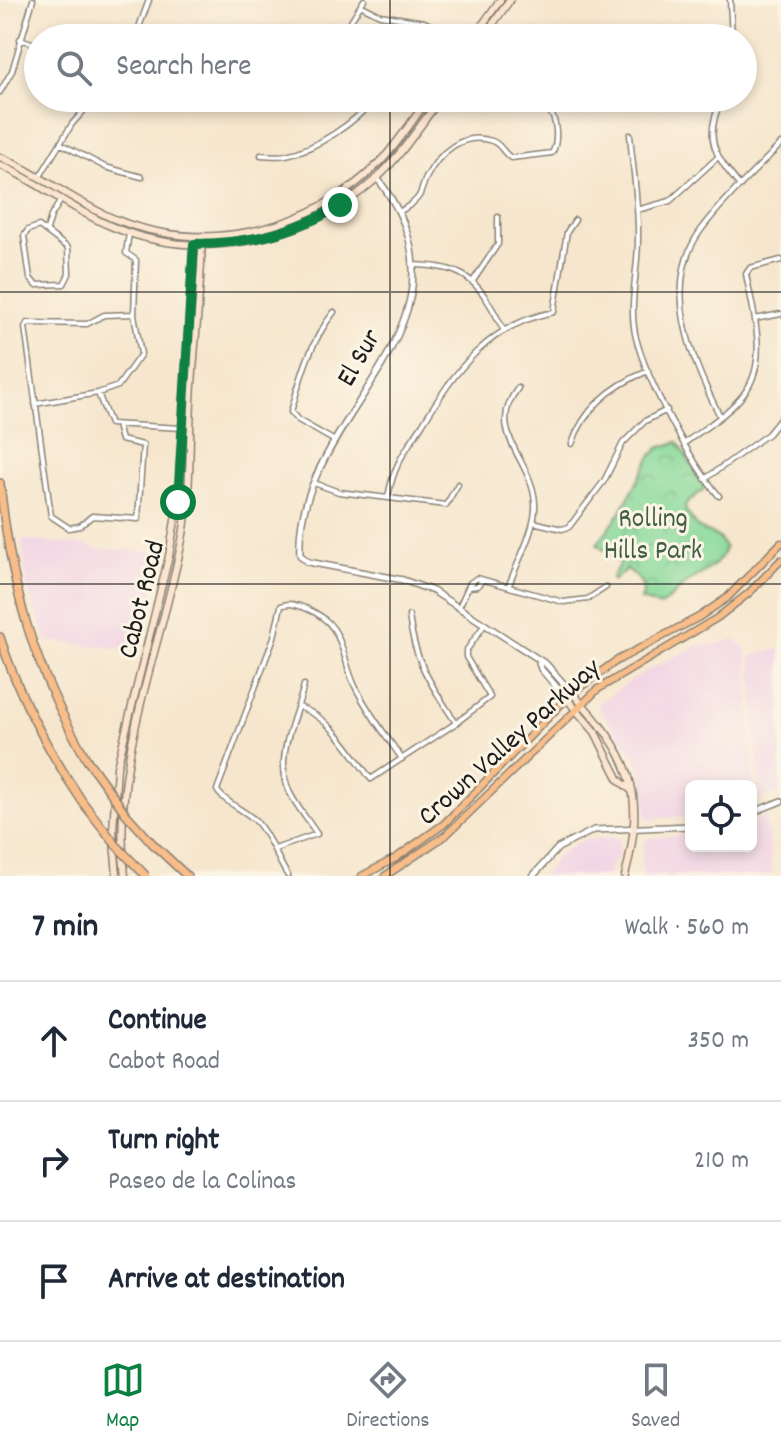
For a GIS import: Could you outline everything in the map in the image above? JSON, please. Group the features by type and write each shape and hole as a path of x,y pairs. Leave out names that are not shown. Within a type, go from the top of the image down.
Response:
{"highway":[{"path":"0,483 7,547 26,627 60,714 119,805 153,844 187,876"},
{"path":"0,637 19,691 37,729 84,804 116,845 146,876"}],"main road":[{"path":"483,24 500,0"},
{"path":"493,24 510,0"},
{"path":"0,157 22,166 61,200 99,221 129,233 194,241 247,232 312,211 356,183 378,164 418,112"},
{"path":"202,240 257,239 300,226 327,213 377,178 430,112"},
{"path":"377,178 378,164"},
{"path":"0,165 94,210"},
{"path":"356,183 377,178"},
{"path":"61,200 70,200 150,230 194,241"},
{"name":"Cabot Road","path":"125,876 123,841 127,767 183,534 187,505 202,240"},
{"name":"Cabot Road","path":"117,876 113,830 117,767 174,530 194,241"},
{"name":"Crown Valley Parkway","path":"362,876 396,858 444,824 569,695 616,661 699,617 727,598 781,543"},
{"name":"Crown Valley Parkway","path":"385,876 446,835 578,705 627,670 733,606 781,560"},
{"path":"727,598 733,606"},
{"path":"569,695 612,738 633,782 632,829 625,876"},
{"path":"578,705 619,780 631,790"}],"street":[{"path":"25,24 33,0"},
{"path":"140,24 149,0"},
{"path":"730,0 731,24"},
{"path":"349,24 363,3 380,15 428,24"},
{"path":"0,92 12,71 24,27"},
{"path":"20,39 24,40"},
{"path":"38,181 83,112"},
{"path":"261,155 284,156 305,149 361,112"},
{"path":"399,212 410,206 419,195 439,158 454,144 466,139 497,144 511,158 546,156 554,151 556,137 550,112"},
{"path":"717,112 711,132 717,158 740,186"},
{"path":"630,135 638,241 633,312 636,337 667,410 705,479 719,496"},
{"path":"61,144 105,167 142,177"},
{"path":"720,416 709,395 684,324 680,290 684,265 699,232 781,144"},
{"path":"637,210 670,201 717,158"},
{"name":"El Sur","path":"377,178 399,212 409,244 412,289 407,318 389,355 335,441 314,483 304,517 301,558 417,584 459,607"},
{"path":"47,230 61,200"},
{"path":"39,226 66,244 69,251 68,279 62,284 36,285 31,281 24,239 28,230 51,216"},
{"path":"473,281 498,244 498,217"},
{"path":"388,497 393,471 450,379 485,343 503,330 538,315 554,312 567,232 575,220"},
{"path":"35,404 98,393 118,386 141,354 134,314 136,260 126,253 129,233"},
{"path":"685,443 741,399 757,370 755,319 746,274 750,268 781,260"},
{"path":"412,265 456,270 473,281 503,330"},
{"path":"334,312 306,360 291,412 298,420 335,441"},
{"path":"117,425 121,440 143,445 138,519 92,516 69,528 51,516 25,327 28,323 87,324 104,315 134,314"},
{"path":"755,319 781,314"},
{"path":"572,444 577,428 595,404 616,387 648,371"},
{"path":"509,585 533,522 535,496 505,422 509,400 518,388"},
{"path":"98,393 110,424 190,429"},
{"path":"533,522 562,529 569,527 604,481 623,443 633,431 667,410"},
{"path":"705,479 768,434 781,418"},
{"path":"314,483 339,492 446,505 458,484"},
{"path":"569,695 541,669 539,662 459,607 473,580 509,585 563,602 588,599 606,587"},
{"path":"285,874 268,836 246,812 218,794 218,785 274,637 281,606 292,604 316,613 334,628 354,684 402,759"},
{"path":"409,616 412,640 423,672 456,723"},
{"path":"299,707 329,724 371,779 490,697 466,654 485,624"},
{"path":"275,849 317,834 294,800 284,771 287,741 304,685"},
{"path":"757,811 781,801"},
{"path":"533,876 549,857 570,840 604,828 685,826"}],"shaded area":[{"path":"21,540 164,553 138,650 47,641 27,587"},
{"path":"734,639 746,647 754,780 685,780 685,816 649,819 643,778 635,756 597,707 602,699 644,672 699,645"},
{"path":"781,649 781,793 759,800 751,656"},
{"path":"766,817 772,873 760,876 643,876 644,842 649,838 685,835 685,852 757,852 757,820"},
{"path":"616,837 620,841 617,861 611,864 608,876 542,876 560,854 580,841"}],"green space":[{"name":"Rolling Hills Park","path":"678,442 705,488 686,504 685,509 697,527 719,538 725,548 718,562 660,606 641,600 643,590 640,582 627,569 613,581 611,579 620,563 597,544 620,513 651,456 659,448"}],"route":[{"path":"178,502 194,244 227,243 271,236 316,219 340,205"}]}
